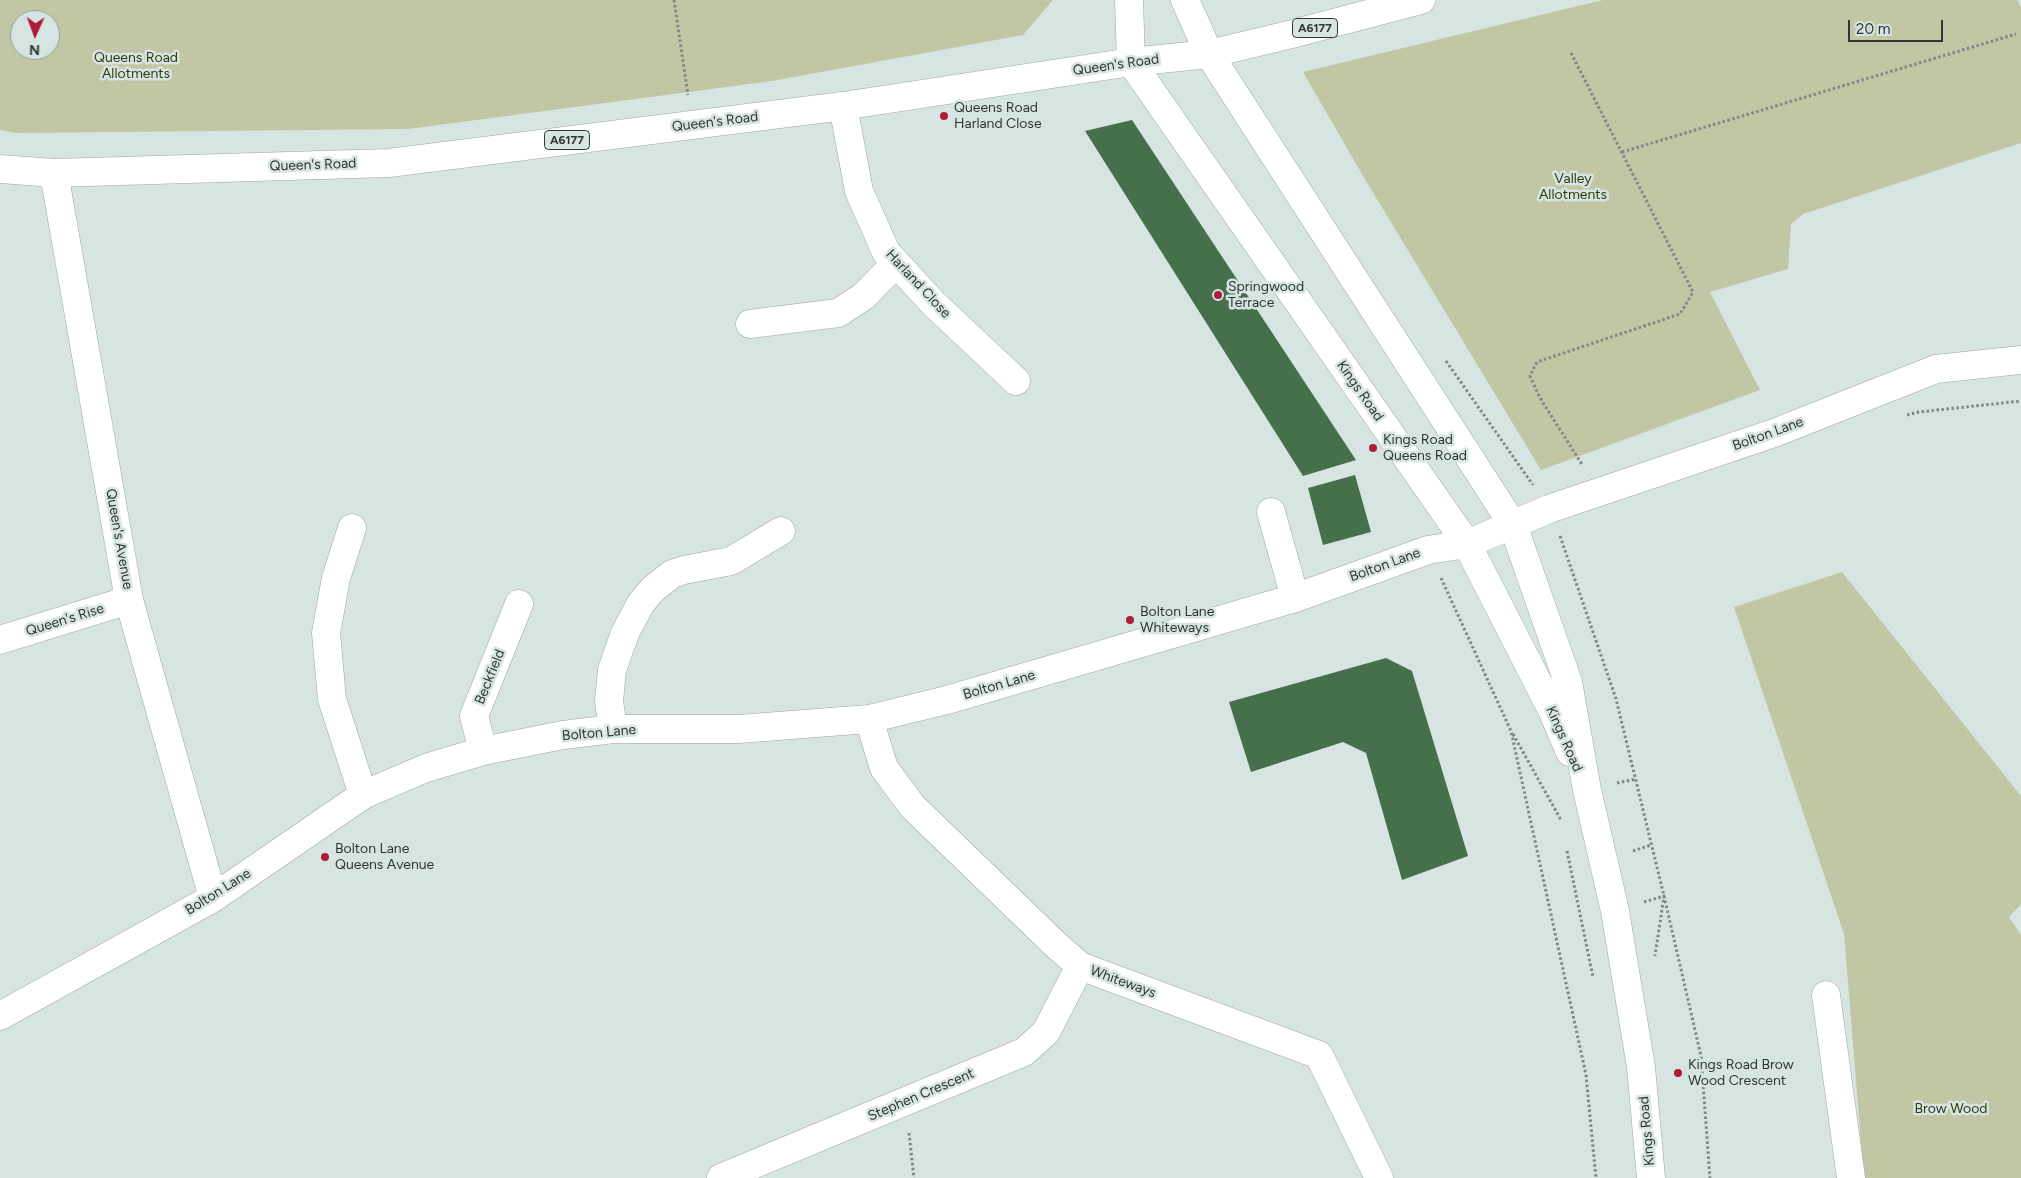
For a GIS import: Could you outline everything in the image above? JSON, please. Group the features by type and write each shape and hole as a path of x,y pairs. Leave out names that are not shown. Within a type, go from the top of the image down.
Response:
{"main road":[{"path":"1129,0 1131,62"},
{"name":"Kings Road","path":"1185,0 1209,54 1513,525 1568,682 1587,790 1615,912 1641,1067 1651,1178"},
{"name":"Queen's Road","path":"0,169 54,173 389,163 843,106 1131,62 1209,54 1422,0"},
{"name":"Kings Road","path":"1131,62 1467,544 1552,710 1587,790"},
{"name":"Harland Close","path":"843,106 859,191 886,252 934,304 1016,381"},
{"name":"Queen's Avenue","path":"54,173 129,600 213,898"},
{"path":"750,324 838,313 864,296 896,263"},
{"name":"Bolton Lane","path":"0,1016 213,898 363,795 426,768 483,751 613,729 739,729 869,719 948,700 1295,598 1428,550 1467,544 1550,509 1774,433 1936,369 2021,360"},
{"path":"1271,512 1295,598"},
{"path":"352,528 336,578 326,632 332,699 363,795"},
{"path":"613,729 609,701 612,670 625,633 641,603 653,589 672,574 731,561 781,532"},
{"name":"Queen's Rise","path":"0,640 129,600"},
{"name":"Beckfield","path":"483,751 474,716 519,604"},
{"name":"Whiteways","path":"869,719 884,768 912,806 1080,966 1319,1055 1379,1178"},
{"name":"Stephen Crescent","path":"721,1178 1024,1052 1046,1032 1080,966"},
{"path":"1826,995 1851,1178"}],"path":[{"path":"674,0 692,125"},
{"path":"1622,152 2016,34"},
{"path":"1571,53 1693,292 1680,314 1537,362 1530,376 1540,398 1599,492"},
{"path":"1560,537 1616,699 1664,896 1701,1056 1710,1178"},
{"path":"1428,550 1511,731 1561,820"},
{"path":"1511,731 1586,1075 1596,1178"},
{"path":"1567,850 1595,986"},
{"path":"906,1102 914,1178"}],"green space":[{"name":"Queens Road Allotments","path":"0,0 1053,0 1023,35 772,81 408,129 16,133 0,130"},
{"name":"Valley Allotments","path":"1603,0 2018,0 2021,8 2021,143 1803,214 1791,224 1788,269 1710,292 1760,390 1541,470 1363,176 1303,72"},
{"name":"Brow Wood","path":"1842,572 2021,796 2021,904 2009,917 2021,935 2021,1178 1864,1178 1844,934 1734,607"}],"building":[{"name":"Springwood Terrace","path":"1132,120 1356,460 1303,476 1085,131"},
{"path":"1355,475 1371,532 1323,545 1308,488"},
{"path":"1386,658 1412,671 1468,856 1402,880 1366,753 1343,742 1251,772 1229,702"}],"place":[{"name":"Queens Road Harland Close","path":"944,116"},
{"name":"Springwood Terrace","path":"1218,295"},
{"name":"Kings Road Queens Road","path":"1373,448"},
{"name":"Bolton Lane Whiteways","path":"1130,620"},
{"name":"Bolton Lane Queens Avenue","path":"325,857"},
{"name":"Kings Road Brow Wood Crescent","path":"1678,1073"}]}
